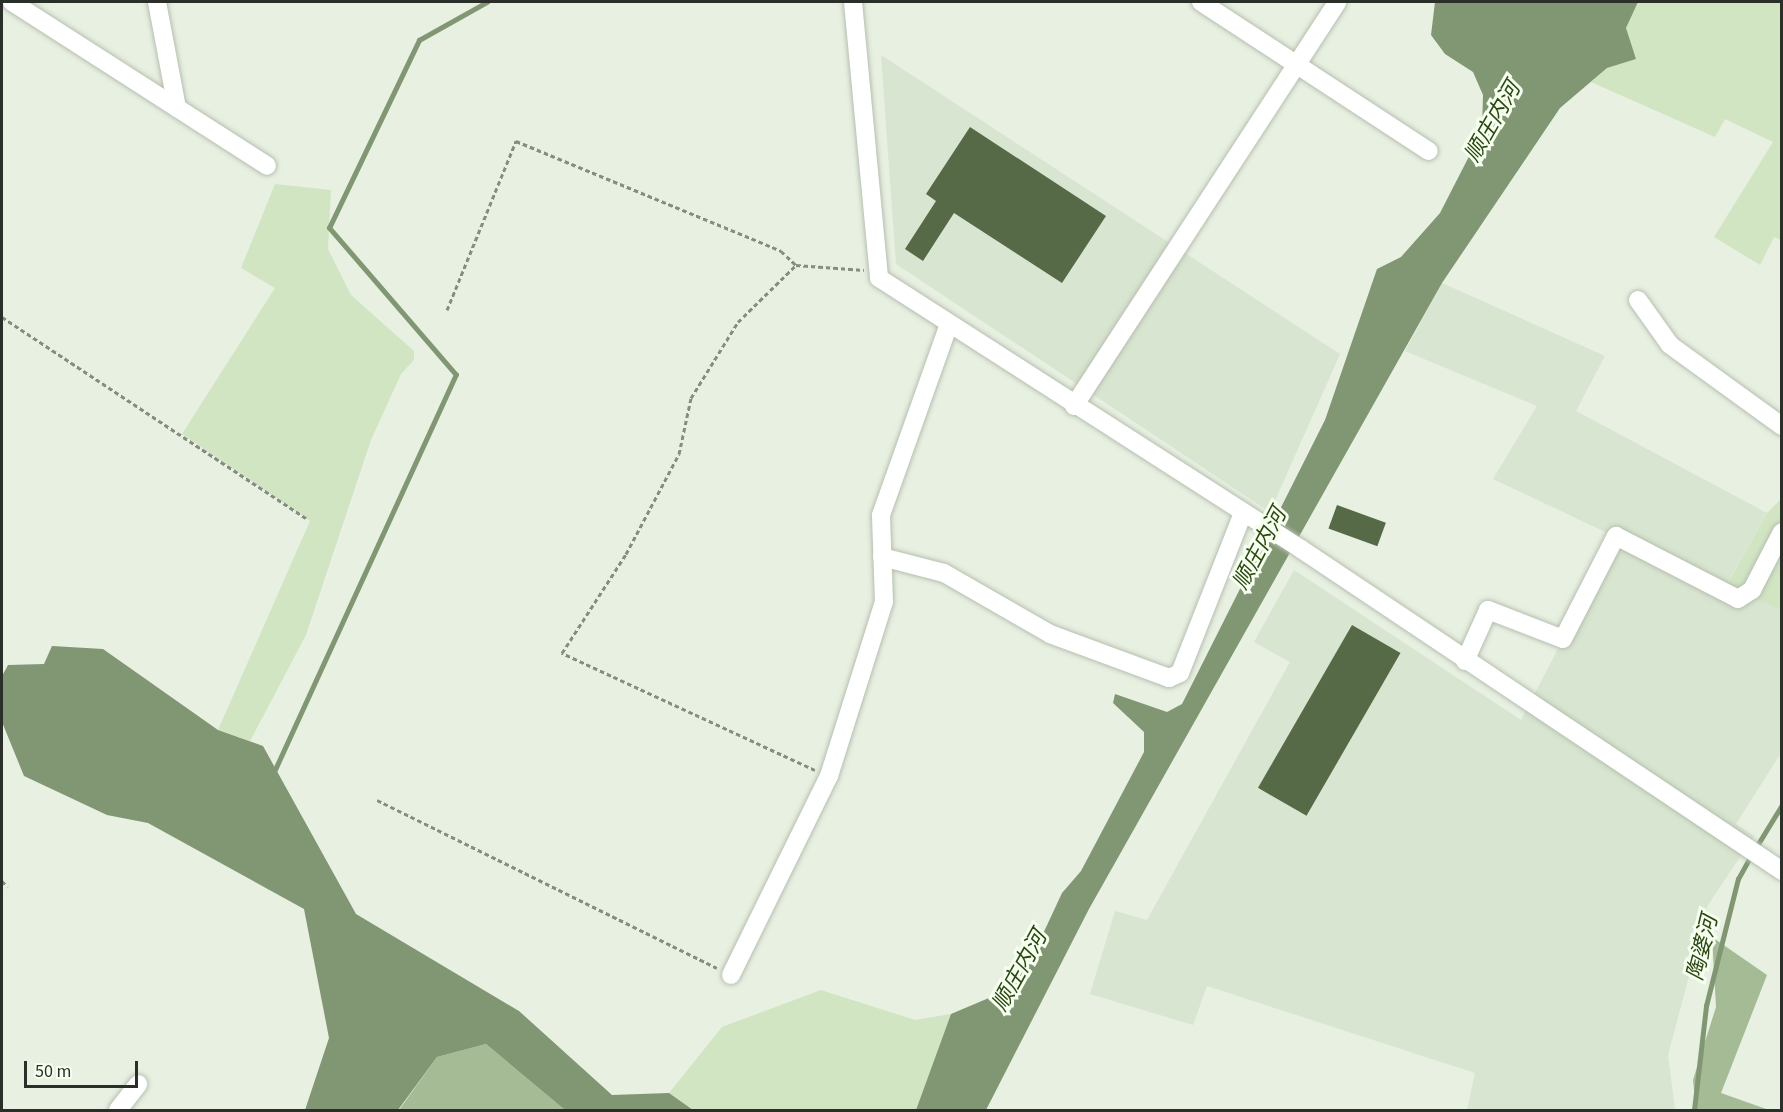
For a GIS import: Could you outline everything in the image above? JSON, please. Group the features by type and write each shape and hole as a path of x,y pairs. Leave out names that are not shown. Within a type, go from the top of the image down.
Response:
{"street":[{"path":"12,2 267,166"},
{"path":"157,2 177,108"},
{"path":"853,2 879,278 1242,516 1260,524 1301,549 1465,661 1782,871"},
{"path":"1201,2 1430,151"},
{"path":"1074,406 1337,2"},
{"path":"1638,300 1670,345 1782,426"},
{"path":"732,975 829,776 884,602 881,515 949,324"},
{"path":"882,557 944,573 1050,634 1168,678 1180,673 1242,516"},
{"path":"1465,661 1488,610 1563,639 1616,536 1738,599 1752,590 1782,532"},
{"path":"118,1110 138,1084"}],"path":[{"path":"447,310 516,141 781,251 796,265 857,267 879,278"},
{"path":"796,265 738,322 691,398 679,454 626,554 562,653 829,776"},
{"path":"2,317 307,519"},
{"path":"377,800 732,975"},
{"path":"2,881 8,888"}],"shaded area":[{"path":"1638,2 1781,2 1781,240 1774,237 1760,265 1714,237 1773,142 1725,119 1715,137 1591,82 1607,68 1636,59 1625,28"},
{"path":"881,55 1340,354 1270,512 896,264"},
{"path":"275,184 331,190 328,249 351,295 414,351 414,360 401,374 371,440 306,635 250,741 218,730 310,521 182,434 275,288 241,268"},
{"path":"1442,283 1605,356 1576,411 1767,513 1728,582 1781,611 1781,753 1736,824 1754,836 1708,905 1668,1055 1675,1110 1467,1110 1475,1073 1207,986 1193,1025 1090,994 1115,911 1147,920 1290,662 1254,642 1294,570 1521,720 1616,537 1493,479 1537,406 1405,351"},
{"path":"1781,499 1781,611 1728,583 1767,513"},
{"path":"1712,937 1767,975 1721,1093 1769,1110 1696,1110 1693,1080 1716,1007"},
{"path":"821,990 915,1020 951,1014 916,1110 693,1110 669,1093 722,1027"},
{"path":"486,1044 565,1110 399,1110 437,1057"}],"water":[{"name":"顺庄内河","path":"1435,2 1638,2 1626,28 1636,59 1607,68 1560,108 1442,283 1089,909 986,1110 916,1110 951,1014 1003,992 1028,966 1062,893 1081,871 1144,752 1144,732 1113,703 1115,694 1167,712 1182,704 1325,420 1377,269 1401,257 1440,213 1482,131 1483,95 1473,72 1445,54 1431,35"},
{"path":"52,646 103,649 218,730 263,746 356,914 519,1011 612,1095 669,1093 693,1110 565,1110 486,1044 437,1057 398,1110 305,1110 329,1038 304,909 148,823 107,815 24,776 2,722 2,676 8,665 44,664"}],"building":[{"path":"970,127 1106,216 1062,283 954,213 923,261 905,249 936,201 926,194"},
{"path":"1337,505 1386,523 1377,546 1328,528"},
{"path":"1352,625 1400,653 1306,816 1258,788"}],"waterway":[{"path":"273,774 456,375 329,228 419,40 487,2"},
{"name":"陶婆河","path":"1755,849 1782,805"},
{"name":"陶婆河","path":"1694,1110 1706,1006 1738,879 1751,856"}]}
